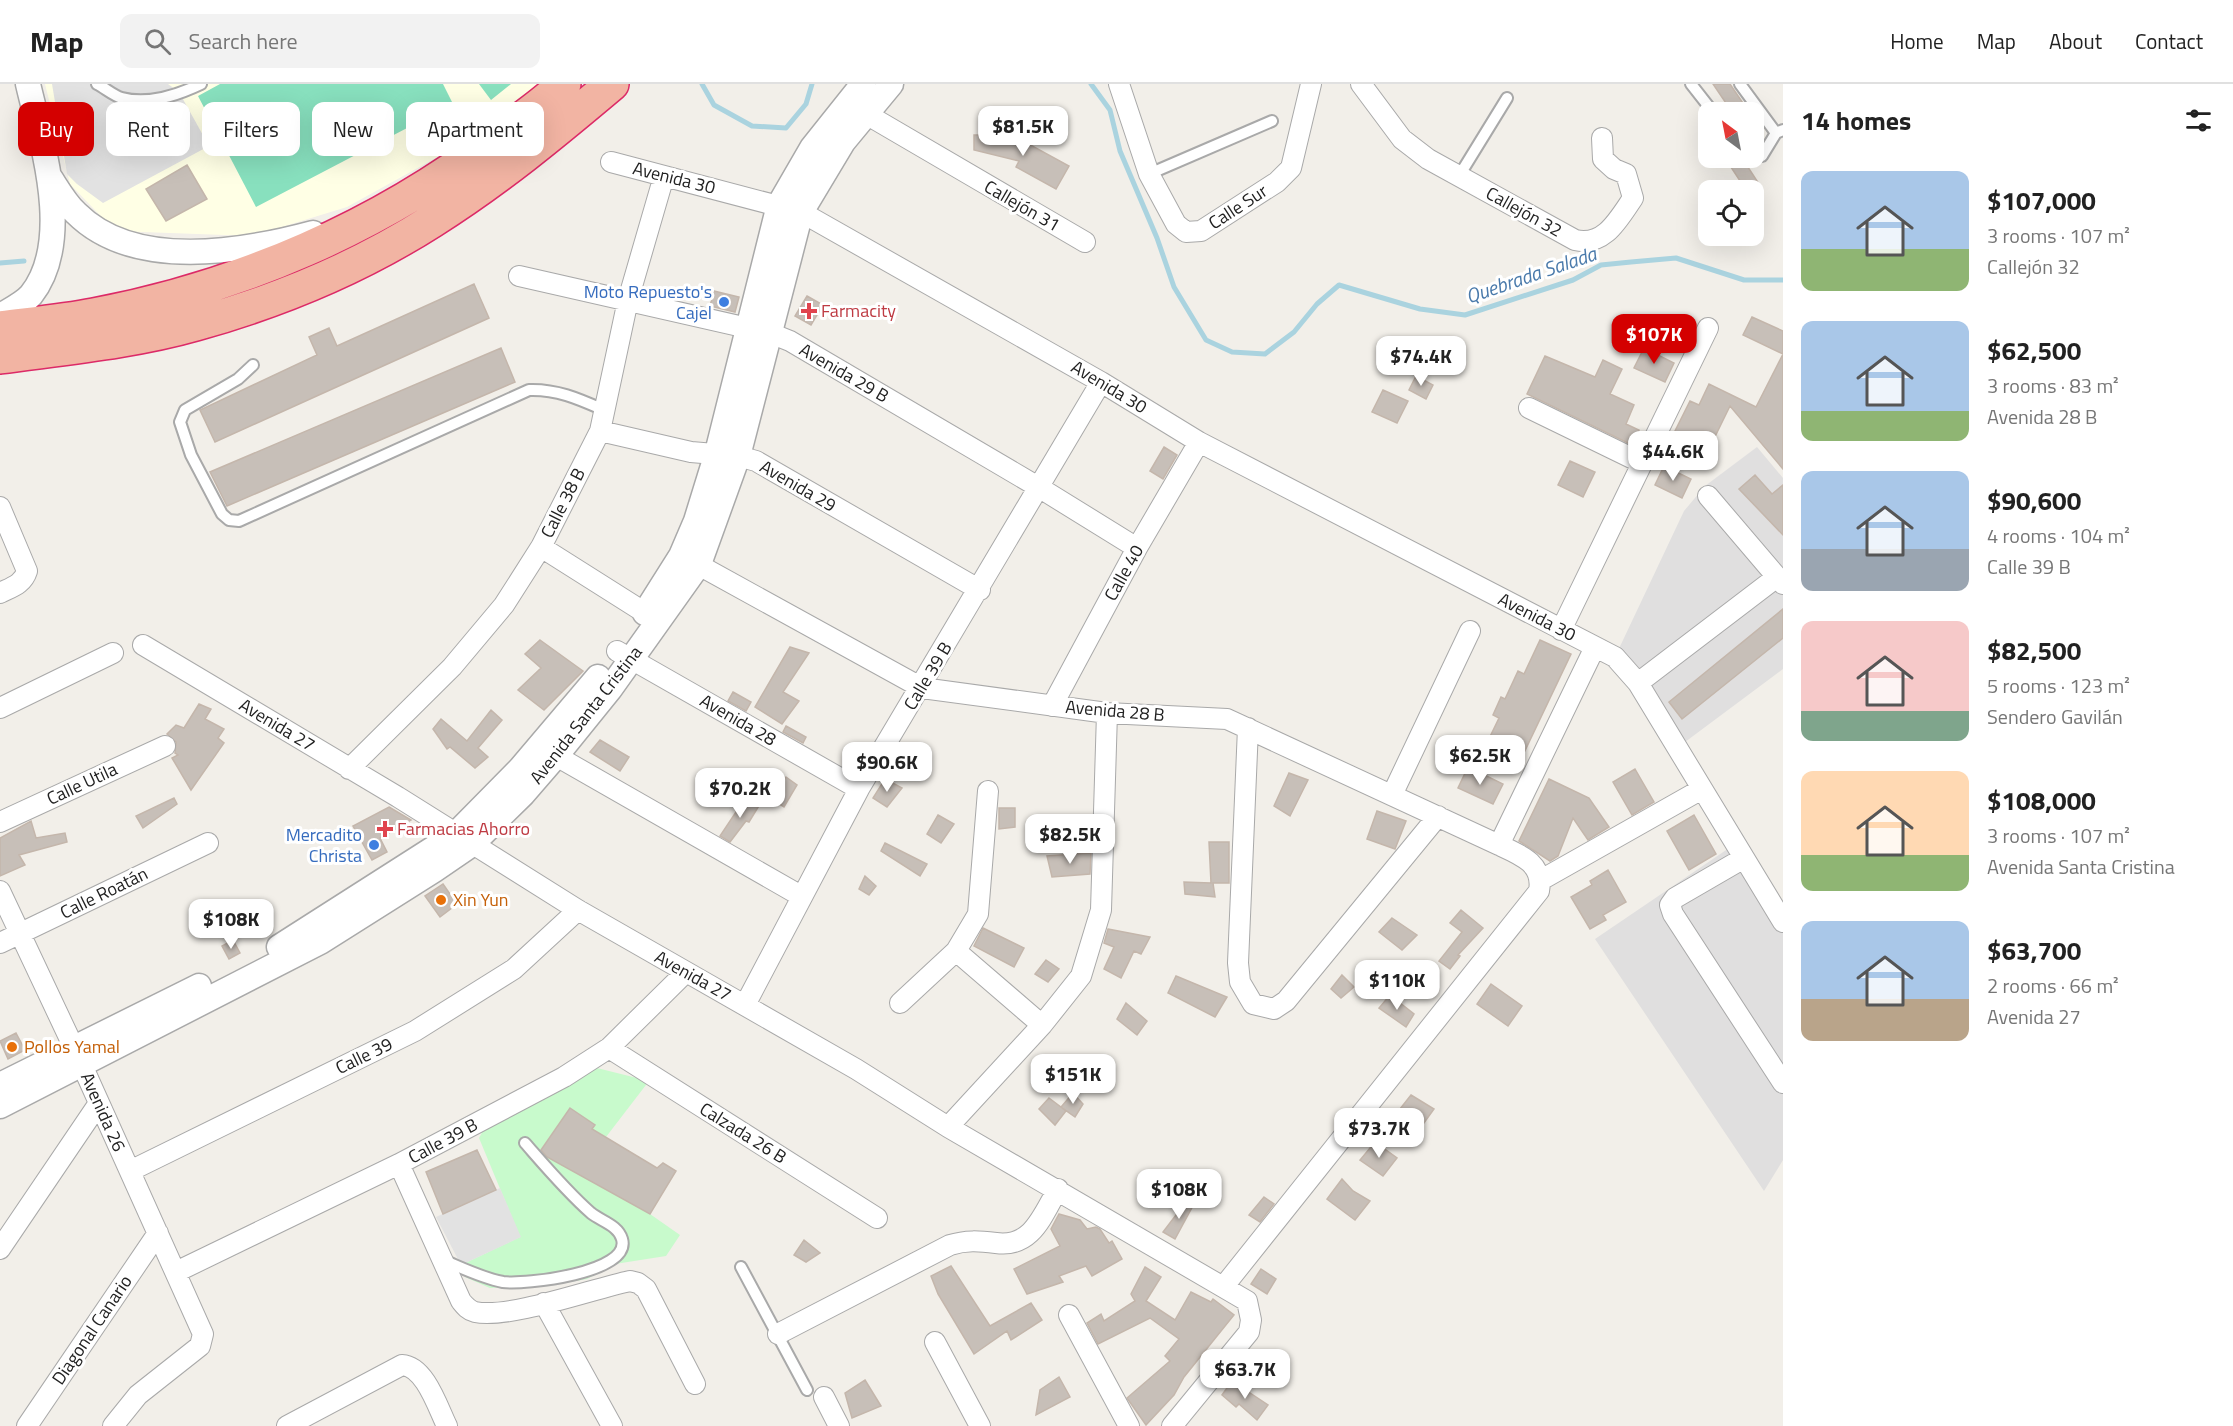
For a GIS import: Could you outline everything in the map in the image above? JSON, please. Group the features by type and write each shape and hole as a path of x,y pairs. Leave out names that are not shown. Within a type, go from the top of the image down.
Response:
{"highway":[{"path":"0,328 94,315 168,298 292,256 382,214 466,161 564,84"},
{"path":"0,357 118,341 195,324 285,296 382,250 432,222 492,180 612,84"}],"street":[{"path":"0,316 31,295 47,261 53,238 49,176 28,84"},
{"name":"Avenida Santa Cristina","path":"0,1106 79,1057 272,951 464,839 548,751 588,691 624,655 690,560 696,521 727,454 790,209 812,148 864,84"},
{"name":"Avenida Santa Cristina","path":"790,209 891,84"},
{"name":"Calle Sur","path":"1119,84 1149,174 1176,224 1186,232 1201,231 1277,182 1291,168 1311,84"},
{"name":"Callejón 32","path":"1361,84 1402,139 1428,159 1575,240 1587,243 1602,238 1633,198 1626,174 1614,169 1603,159 1602,138"},
{"name":"Callejón 31","path":"867,114 1085,242"},
{"name":"Avenida 30","path":"611,162 790,209 1101,382 1199,442 1615,657 1638,683 1783,921"},
{"path":"49,176 76,213 114,239 150,251 195,251 277,243 382,214"},
{"name":"Calle 38 B","path":"349,769 452,667 504,605 542,546 600,431 628,300 664,176"},
{"name":"Avenida 29 B","path":"519,276 759,331 790,341 1040,488 1137,548"},
{"path":"1561,630 1708,328"},
{"name":"Calle 39 B","path":"745,1005 859,789 922,688 1101,382"},
{"path":"1529,408 1642,463"},
{"name":"Avenida 29","path":"600,431 691,452 727,454 756,461 980,590"},
{"name":"Calle 40","path":"1052,706 1137,548 1199,442"},
{"path":"1638,683 1780,580 1708,496"},
{"path":"0,507 27,571 25,578 18,584 0,593"},
{"path":"542,546 651,617"},
{"name":"Avenida 28 B","path":"690,560 922,688 1107,713 1227,719 1525,858 1536,867 1541,880"},
{"path":"1392,795 1470,631"},
{"name":"Avenida 27","path":"144,645 578,910 856,1069 948,1127 1247,1300 1251,1320 1249,1332 1172,1426"},
{"path":"1499,845 1595,646"},
{"path":"0,708 113,653"},
{"name":"Avenida 28","path":"624,655 859,789"},
{"path":"948,1127 1042,1025 1081,976 1101,910 1107,713"},
{"path":"1248,728 1238,963 1240,982 1253,1004 1274,1009 1286,1001 1438,816"},
{"name":"Calle Utila","path":"0,822 165,746"},
{"path":"548,751 801,896"},
{"path":"1224,1286 1539,891 1541,880 1702,789"},
{"path":"900,1003 956,951 978,914 988,791"},
{"name":"Calle Roatán","path":"0,943 208,843"},
{"path":"1744,858 1676,898 1670,905 1673,914 1783,1083"},
{"name":"Avenida 26","path":"0,891 79,1057 203,1334 200,1346 138,1395 113,1426"},
{"name":"Calle 39","path":"130,1171 414,1031 514,969 578,910"},
{"path":"956,951 1042,1025"},
{"name":"Calle 39 B","path":"176,1272 399,1164 564,1077 609,1048 686,973"},
{"name":"Calzada 26 B","path":"609,1048 877,1218"},
{"name":"Avenida Santa Cristina","path":"0,1085 79,1057"},
{"path":"0,1249 99,1103"},
{"path":"399,1164 461,1301 468,1310 500,1311 544,1303 620,1283 638,1282 646,1289 695,1384"},
{"path":"778,1334 950,1245 965,1240 1012,1244 1020,1242 1035,1227 1058,1190"},
{"name":"Diagonal Canario","path":"27,1426 158,1233"},
{"path":"544,1303 612,1426"},
{"path":"1069,1315 1129,1426"},
{"path":"935,1342 980,1426"},
{"path":"293,1424 402,1365 410,1366 418,1372 447,1426"},
{"path":"815,1393 839,1426"}],"lane":[{"path":"97,84 122,98 140,100 160,99 201,84"},
{"path":"1691,84 1705,102"},
{"path":"1740,84 1780,131 1764,153"},
{"path":"1459,176 1507,98"},
{"path":"1149,174 1272,121"},
{"path":"253,365 238,380 185,410 180,422 191,455 222,514 229,520 239,521 529,390 546,389 570,395 604,410"},
{"path":"442,1260 505,1282 553,1278 590,1271 617,1256 623,1240 617,1230 593,1215 560,1183 525,1143"},
{"path":"741,1267 778,1334 815,1393"}],"shaded area":[{"path":"45,84 538,84 515,102 406,102 406,156 439,156 347,207 252,236 115,231 70,184 63,156 94,156 94,102 50,102"},
{"path":"52,84 168,84 179,92 185,102 106,102 106,156 190,156 190,112 202,133 202,150 103,203 67,174 64,156 94,156 94,102 55,102"},
{"path":"1757,447 1783,478 1783,669 1677,748 1615,657 1684,511 1705,486"},
{"path":"1735,844 1783,921 1783,1160 1764,1191 1595,939"},
{"path":"500,1188 521,1237 461,1265 436,1217"}],"green space":[{"path":"220,84 443,84 452,102 406,102 406,129 394,135 394,102 312,102 312,156 354,156 256,207 229,156 300,156 300,102 202,104 198,96"},
{"path":"479,84 511,84 491,100"},
{"path":"593,1067 649,1081 606,1137 592,1129 595,1125 570,1108 539,1152 650,1214 680,1235 666,1256 615,1264 587,1279 553,1285 490,1288 465,1277 461,1265 520,1237 479,1138 484,1129"}],"building":[{"path":"1713,84 1730,84 1742,102 1725,102"},
{"path":"974,135 1026,135 1023,141 1069,166 1056,189 1016,167 1019,161 974,150"},
{"path":"187,165 207,199 166,221 146,189"},
{"path":"1732,168 1749,168 1756,180 1739,180"},
{"path":"474,284 489,318 215,442 200,410 317,355 309,337 329,328 337,346"},
{"name":"Moto Repuesto's Cajel","path":"714,291 739,297 735,312 710,306"},
{"name":"Farmacity","path":"807,296 823,305 811,325 795,316"},
{"path":"1752,317 1783,331 1783,354 1743,335"},
{"path":"501,348 515,382 227,506 210,472"},
{"path":"1644,348 1674,363 1665,382 1634,368"},
{"path":"1783,354 1783,469 1730,406 1705,457 1670,441 1690,401 1699,405 1709,384 1756,407"},
{"path":"1545,356 1595,377 1603,360 1622,369 1610,394 1634,405 1626,424 1639,430 1632,445 1527,394"},
{"path":"1416,376 1433,385 1426,399 1409,390"},
{"path":"1383,390 1408,401 1397,423 1372,412"},
{"path":"1164,447 1177,455 1163,479 1150,471"},
{"path":"1570,461 1595,472 1583,497 1558,485"},
{"path":"1664,466 1691,479 1682,498 1655,485"},
{"path":"1755,475 1772,494 1783,485 1783,535 1739,489"},
{"path":"1783,609 1783,638 1682,719 1669,702"},
{"path":"540,640 583,671 544,710 518,690 541,668 525,654"},
{"path":"1540,640 1571,654 1521,759 1487,743 1499,718 1493,715 1501,697 1505,699 1518,671 1524,674"},
{"path":"790,647 809,653 783,692 799,701 782,724 755,707"},
{"path":"733,692 751,702 746,711 728,701"},
{"path":"199,704 211,709 205,719 224,729 218,738 224,743 191,790 172,758 178,755 175,753 176,742 167,734 176,725 184,728"},
{"path":"491,710 502,720 478,748 488,757 475,768 450,747 447,749 433,729 441,719 467,741"},
{"path":"786,726 806,737 803,743 783,732"},
{"path":"600,740 629,757 620,771 590,752"},
{"path":"1468,767 1503,784 1493,804 1458,788"},
{"path":"1635,769 1654,802 1632,815 1613,782"},
{"path":"1289,773 1308,780 1290,816 1274,806"},
{"path":"786,777 797,785 784,807 773,800"},
{"path":"885,779 902,788 887,807 873,798"},
{"path":"1549,779 1589,798 1609,827 1588,840 1573,818 1558,856 1550,861 1519,841"},
{"path":"746,797 760,804 749,822 746,821 730,842 720,836"},
{"path":"174,798 177,804 143,828 136,816"},
{"path":"389,807 411,820 380,838 387,852 372,860 353,826"},
{"path":"999,808 1015,808 1015,827 999,829"},
{"path":"1377,811 1406,821 1395,849 1367,839"},
{"path":"938,815 954,824 941,843 927,834"},
{"path":"1694,815 1716,854 1689,870 1667,831"},
{"path":"31,821 36,838 65,833 67,842 19,855 25,865 0,876 0,838"},
{"path":"1209,842 1229,842 1229,883 1213,883 1215,897 1185,894 1184,882 1211,883"},
{"path":"885,843 927,864 920,876 881,851"},
{"path":"1091,853 1090,874 1052,877 1047,856"},
{"path":"1608,870 1626,902 1603,915 1606,920 1590,929 1571,897 1592,885 1590,881"},
{"path":"865,876 876,886 869,895 859,889"},
{"name":"Xin Yun","path":"443,884 457,904 440,917 425,896"},
{"path":"1461,910 1483,928 1458,955 1460,956 1450,969 1439,961 1462,932 1450,923"},
{"path":"1392,918 1417,935 1402,950 1379,932"},
{"path":"983,928 1024,948 1014,967 974,946"},
{"path":"1108,929 1150,937 1141,954 1134,951 1121,978 1104,969 1114,947 1104,943"},
{"path":"233,940 240,953 229,959 222,946"},
{"path":"1046,960 1059,969 1048,982 1035,974"},
{"path":"1342,975 1354,987 1341,998 1331,989"},
{"path":"1176,976 1227,997 1215,1017 1168,993"},
{"path":"1491,984 1522,1006 1508,1026 1477,1004"},
{"path":"1390,995 1414,1014 1406,1027 1379,1008"},
{"path":"1126,1003 1147,1021 1137,1035 1117,1019"},
{"name":"Pollos Yamal","path":"16,1033 25,1050 8,1059 0,1041"},
{"path":"1073,1093 1083,1104 1075,1117 1061,1107"},
{"path":"1411,1095 1434,1109 1411,1141 1389,1123"},
{"path":"1049,1098 1066,1111 1055,1125 1039,1109"},
{"path":"570,1108 595,1125 592,1129 657,1168 663,1163 676,1171 650,1214 547,1157 541,1150"},
{"path":"1375,1142 1397,1158 1383,1176 1360,1160"},
{"path":"477,1150 496,1190 443,1214 426,1172"},
{"path":"1342,1179 1353,1191 1370,1201 1355,1220 1327,1199"},
{"path":"1264,1197 1274,1204 1260,1222 1249,1215"},
{"path":"1189,1198 1195,1202 1175,1239 1163,1232"},
{"path":"1059,1214 1080,1220 1087,1229 1096,1227 1100,1229 1109,1243 1112,1241 1122,1259 1092,1276 1086,1266 1059,1276 1063,1282 1027,1294 1014,1269 1060,1246 1051,1229"},
{"path":"804,1240 820,1253 806,1262 794,1255"},
{"path":"951,1266 990,1326 1031,1303 1042,1320 1011,1340 1007,1331 974,1354 938,1294 931,1276"},
{"path":"1145,1267 1161,1277 1146,1301 1175,1320 1191,1292 1211,1302 1213,1299 1234,1315 1184,1377 1174,1395 1146,1425 1127,1398 1170,1361 1165,1356 1179,1339 1150,1318 1098,1344 1087,1323 1101,1314 1104,1321 1135,1301 1131,1294"},
{"path":"1261,1269 1276,1279 1267,1294 1251,1284"},
{"path":"1059,1377 1070,1397 1036,1415 1040,1390"},
{"path":"865,1380 881,1406 852,1418 845,1393"},
{"path":"1232,1381 1268,1405 1257,1420 1239,1404 1236,1407 1222,1395"}],"waterway":[{"name":"Quebrada Salada","path":"702,84 714,105 752,126 786,128 806,104 812,84"},
{"name":"Quebrada Salada","path":"1091,84 1110,110 1120,151 1157,238 1174,287 1206,340 1232,352 1265,354 1294,332 1317,304 1339,285 1420,309 1465,315 1573,280 1601,265 1676,258 1744,280 1783,280"},
{"name":"Quebrada Salada","path":"0,263 24,261"}],"place":[{"name":"Moto Repuesto's Cajel","path":"724,302"},
{"name":"Farmacity","path":"809,311"},
{"name":"Farmacias Ahorro","path":"385,829"},
{"name":"Mercadito Christa","path":"374,845"},
{"name":"Xin Yun","path":"441,900"},
{"name":"Pollos Yamal","path":"12,1047"}]}
